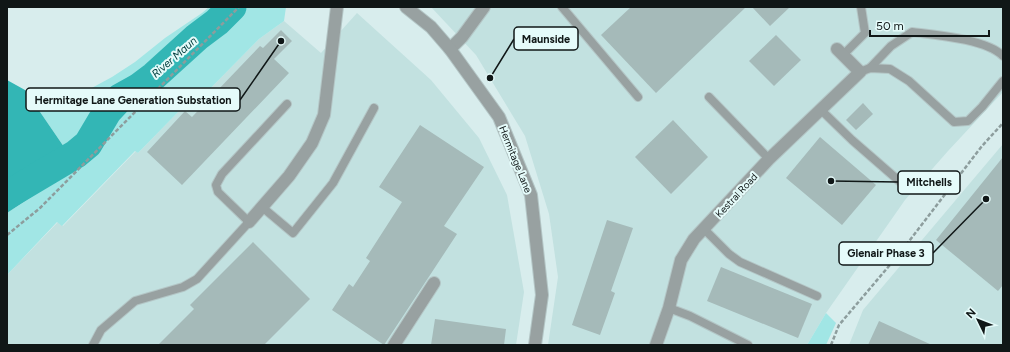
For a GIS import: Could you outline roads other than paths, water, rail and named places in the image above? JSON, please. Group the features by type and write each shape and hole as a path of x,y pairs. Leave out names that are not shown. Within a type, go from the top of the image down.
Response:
{"street":[{"path":"249,222 289,176 312,143 324,115 337,7"},
{"name":"Hermitage Lane","path":"406,7 431,27 450,49 500,117 531,195 542,295 535,345"},
{"path":"450,49 462,38 484,7"},
{"path":"840,52 865,70"},
{"name":"Kestral Road","path":"656,345 669,308 681,260 694,239 820,109 865,70"},
{"path":"394,345 434,284"}],"lane":[{"path":"562,7 638,97"},
{"path":"840,52 865,33 861,7"},
{"path":"865,70 891,46 912,32 983,44 999,52 1003,56"},
{"path":"865,70 890,69 909,81 954,122 968,121 982,107 1003,81"},
{"path":"709,97 769,160"},
{"path":"93,345 101,330 134,301 183,288 197,279 249,222 218,192 216,185 222,174 287,104"},
{"path":"262,207 293,232 333,183 374,108"},
{"path":"820,109 906,188"},
{"path":"704,229 729,254 740,262 817,296"},
{"path":"669,308 690,316 748,345"}],"waterway":[{"name":"River Maun","path":"7,195 76,154 88,144 107,112 120,98 138,88 154,76 197,37 217,22 232,7"}],"place":[{"name":"Hermitage Lane Generation Substation","path":"281,41"},
{"name":"Maunside","path":"490,78"},
{"name":"Mitchells","path":"831,181"},
{"name":"Glenair Phase 3","path":"986,199"}]}
